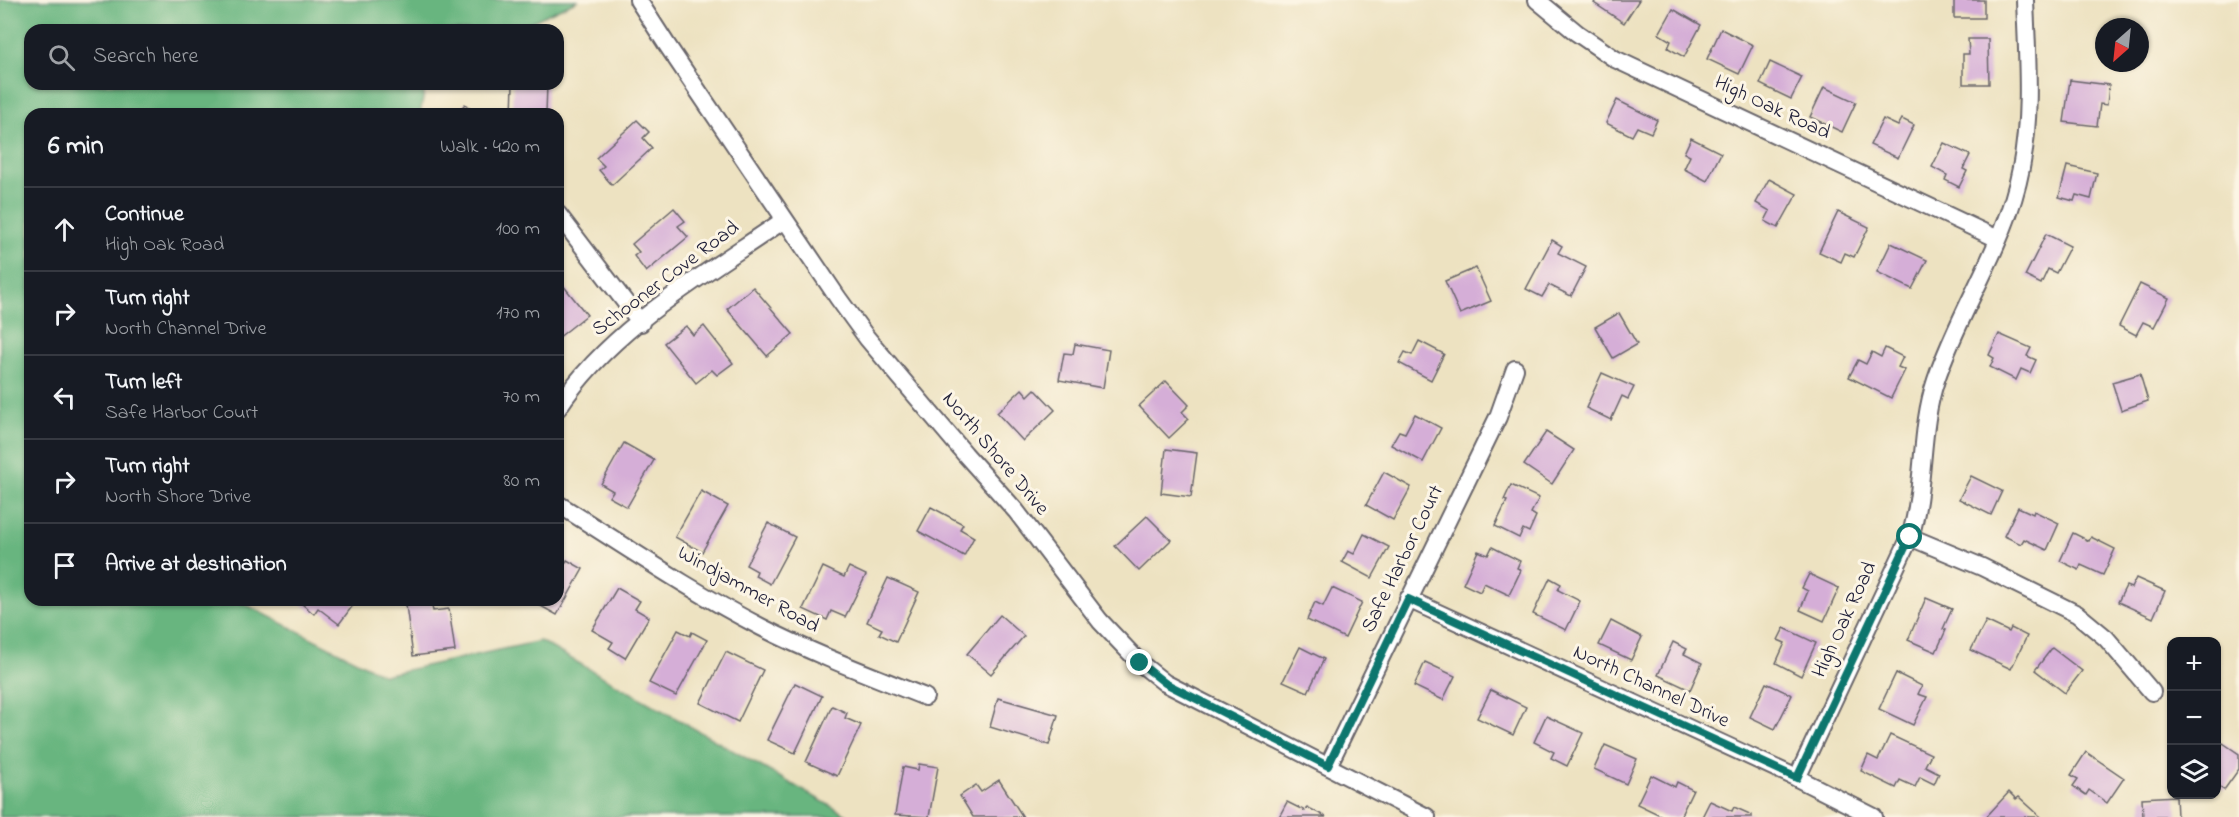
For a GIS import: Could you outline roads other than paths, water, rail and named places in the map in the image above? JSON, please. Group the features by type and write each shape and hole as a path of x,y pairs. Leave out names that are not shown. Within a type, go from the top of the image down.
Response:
{"street":[{"name":"North Shore Drive","path":"638,0 784,220 867,338 1016,511 1100,621 1140,663 1165,683 1426,817"},
{"name":"High Oak Road","path":"1538,0 1577,33 1615,58 1998,239"},
{"name":"High Oak Road","path":"1797,778 1910,537 1918,512 1926,425 1936,380 1998,239 2021,171 2027,137 2028,109 2025,0"},
{"name":"Schooner Cove Road","path":"564,399 573,385 618,339 658,308 784,220"},
{"path":"564,222 641,322"},
{"name":"Safe Harbor Court","path":"1328,766 1498,417 1515,369"},
{"name":"Windjammer Road","path":"564,508 678,579 761,627 811,651 925,697"},
{"path":"1910,537 1982,567 2077,614 2106,638 2152,692"},
{"name":"North Channel Drive","path":"1408,599 1797,778 1874,817"}]}
